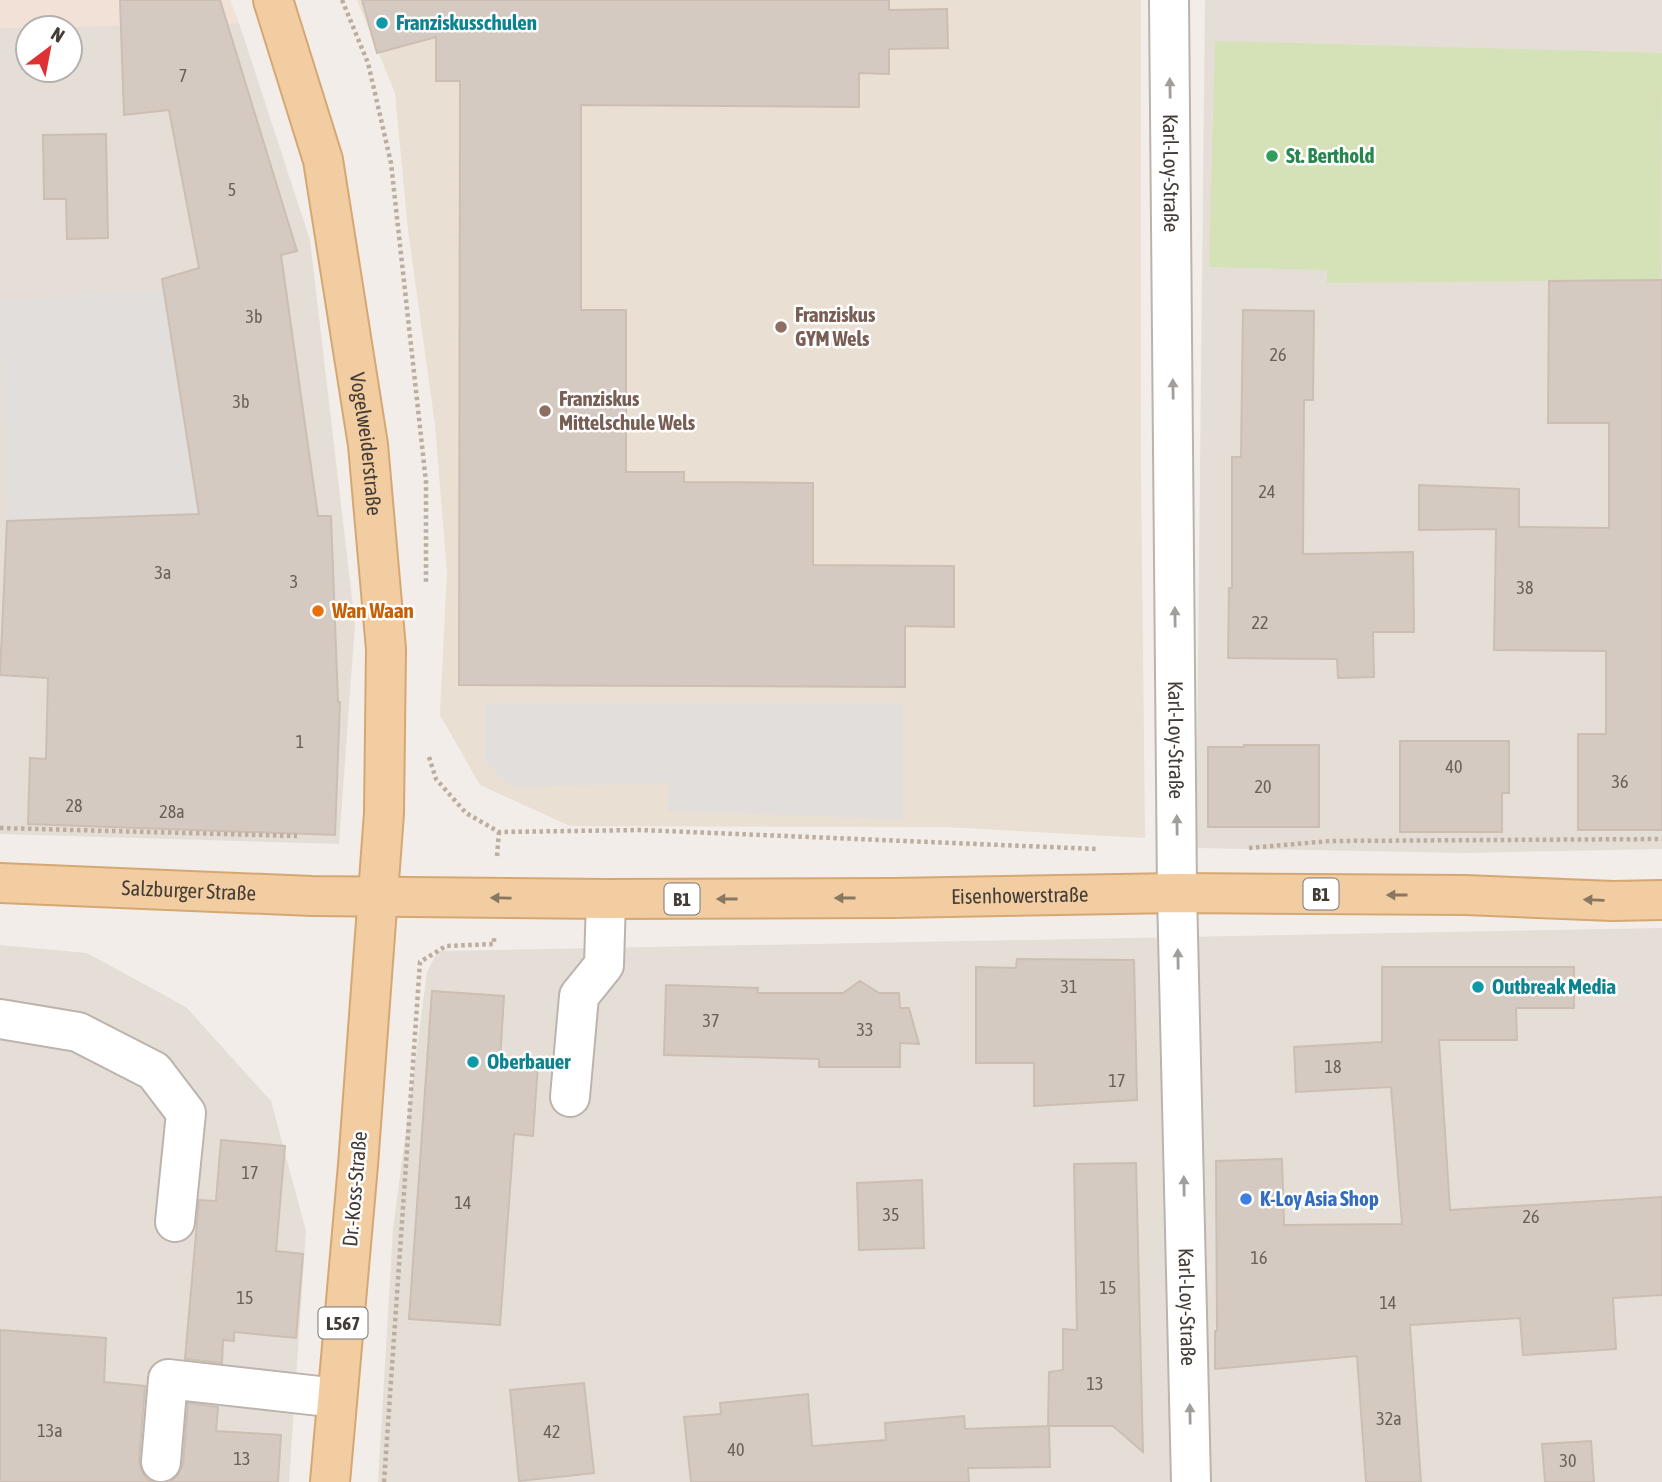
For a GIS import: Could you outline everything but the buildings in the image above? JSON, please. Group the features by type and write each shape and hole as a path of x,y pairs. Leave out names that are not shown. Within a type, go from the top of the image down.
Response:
{"main road":[{"name":"Vogelweiderstraße","path":"273,0 323,160 369,445 386,649 384,813 378,897"},
{"name":"Salzburger Straße","path":"0,883 378,897"},
{"name":"Eisenhowerstraße","path":"378,897 881,898 1177,893 1465,895 1613,901 1662,900"},
{"name":"Dr.-Koss-Straße","path":"330,1482 378,897"}],"street":[{"name":"Karl-Loy-Straße","path":"1169,0 1177,893 1191,1482"},
{"path":"570,1097 579,996 604,965 606,899"},
{"path":"0,1019 78,1032 154,1071 186,1113 175,1222"},
{"path":"161,1462 168,1380 337,1398"}],"path":[{"path":"342,0 368,63 391,163 426,482 426,587"},
{"path":"426,747 436,779 466,813 499,832 641,830 1108,849"},
{"path":"0,828 297,836"},
{"path":"383,1482 421,962 446,946 494,944 499,832"},
{"path":"1246,848 1330,841 1662,839"}],"shaded area":[{"path":"0,0 230,0 239,23 84,26 84,14 14,14 14,28 0,28"},
{"name":"Franziskus GYM Wels","path":"357,0 1141,0 1141,470 1145,838 943,827 570,826 480,785 440,715 447,572 435,425 408,230 395,93"},
{"path":"1205,0 1662,0 1662,849 1466,853 1196,848"},
{"path":"239,23 310,240 355,624 339,844 0,834 0,28 14,28 14,84 84,84 84,26"},
{"path":"163,290 199,514 7,521 1,301"},
{"path":"485,703 903,703 903,819 668,811 669,783 511,787 485,761"},
{"path":"1662,928 1662,1482 378,1482 393,1229 427,972 438,951"},
{"path":"0,945 87,953 186,1007 271,1101 306,1231 289,1482 0,1482"}],"green space":[{"path":"1215,41 1662,53 1661,280 1327,283 1327,270 1209,267"}],"place":[{"name":"Franziskusschulen","path":"382,23"},
{"name":"St. Berthold","path":"1272,156"},
{"name":"Franziskus GYM Wels","path":"781,327"},
{"name":"Franziskus Mittelschule Wels","path":"545,411"},
{"name":"Wan Waan","path":"318,611"},
{"name":"Outbreak Media","path":"1478,987"},
{"name":"Oberbauer","path":"473,1062"},
{"name":"K-Loy Asia Shop","path":"1246,1199"}]}
